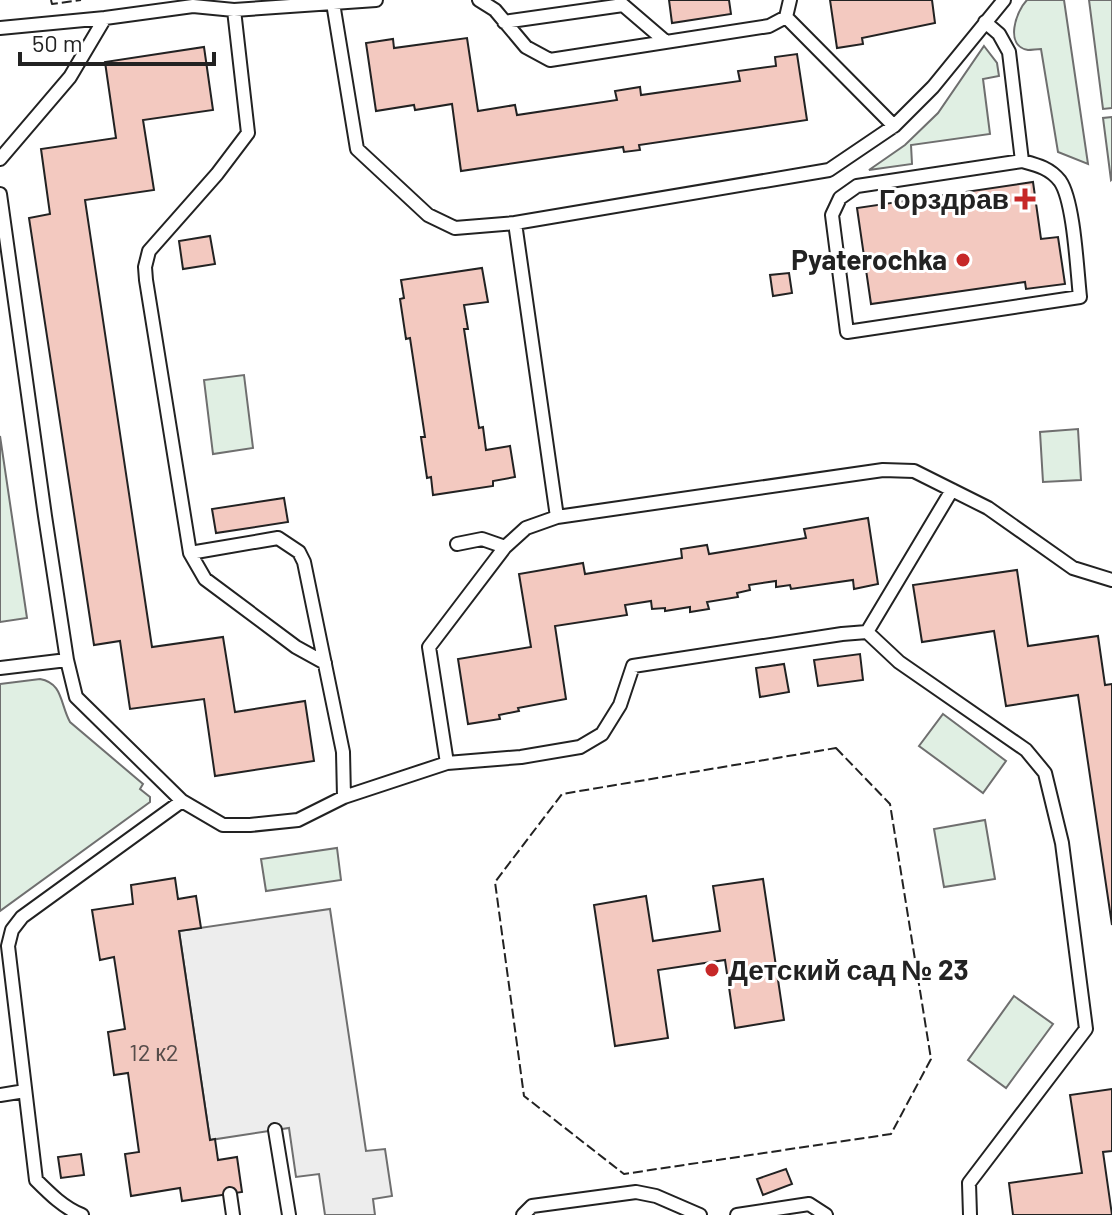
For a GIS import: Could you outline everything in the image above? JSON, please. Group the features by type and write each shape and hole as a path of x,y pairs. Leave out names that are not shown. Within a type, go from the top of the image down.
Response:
{"lane":[{"path":"0,28 193,6 234,10 376,0"},
{"path":"479,0 495,10 526,47 550,60 769,26 786,17 790,0"},
{"path":"333,3 357,149 428,215 455,228 515,223 829,170 894,126 933,87 1004,0"},
{"path":"504,22 623,5 665,41"},
{"path":"234,10 248,133 217,174 149,251 145,267 190,553 205,579 296,647 325,663"},
{"path":"786,17 894,126"},
{"path":"0,159 70,77 105,18"},
{"path":"985,22 999,34 1009,52 1022,161"},
{"path":"1022,161 1044,167 1060,181 1067,200 1080,297 847,332 832,215 840,198 857,186 1022,161"},
{"path":"0,194 67,660 76,697 182,801 223,825 298,820 344,797 447,763 521,757 580,747 602,734 620,705 633,666 842,634 867,632 899,662 1026,750 1045,773 1062,843 1086,1029 969,1183 970,1215"},
{"path":"515,223 557,517"},
{"path":"447,763 429,647 505,547 526,528 557,517 883,470 914,471 988,508 1073,568 1112,580"},
{"path":"867,632 952,490"},
{"path":"190,553 278,538 299,552 304,562 343,752 344,797"},
{"path":"457,544 482,539 505,547"},
{"path":"0,668 67,660"},
{"path":"74,1214 36,1180 8,946 12,930 22,917 182,801"},
{"path":"0,1095 25,1091"},
{"path":"275,1130 289,1215"},
{"path":"523,1215 532,1206 636,1192 656,1196 700,1215"},
{"path":"230,1194 233,1215"},
{"path":"737,1215 809,1204 826,1215"}],"green space":[{"path":"1027,0 1064,0 1088,164 1058,152 1041,49 1028,50 1016,42 1016,20"},
{"path":"1089,0 1112,0 1112,108 1103,109"},
{"path":"984,46 997,63 999,76 983,79 990,134 911,145 912,164 869,170 905,145 938,113"},
{"path":"1112,117 1112,179 1111,180 1103,118"},
{"path":"244,375 253,448 213,454 204,380"},
{"path":"1078,429 1081,480 1043,482 1040,432"},
{"path":"0,436 27,618 0,622"},
{"path":"40,679 57,690 70,722 143,784 140,789 150,797 150,802 0,911 0,684"},
{"path":"943,714 1006,761 983,793 919,746"},
{"path":"985,820 995,879 944,887 934,829"},
{"path":"337,848 341,880 266,891 261,859"},
{"path":"1014,996 1053,1024 1006,1088 968,1060"}],"shaded area":[{"path":"330,909 366,1151 385,1149 392,1196 373,1199 375,1215 325,1215 319,1174 296,1177 289,1128 210,1140 179,931"}],"building":[{"path":"669,0 729,0 731,14 672,23"},
{"path":"830,0 932,0 935,23 862,38 863,44 837,48"},
{"path":"467,38 478,111 515,105 517,115 617,100 615,91 640,87 641,95 740,81 738,71 776,66 775,57 797,54 807,120 639,145 640,150 624,152 623,147 461,171 452,104 415,110 414,105 376,111 366,43 393,39 394,48"},
{"path":"204,47 213,110 143,120 154,190 85,200 152,647 223,637 235,712 305,701 314,761 215,776 204,699 130,709 120,641 94,645 29,218 50,214 41,149 116,138 105,62"},
{"name":"Pyaterochka","path":"1033,182 1041,239 1058,237 1065,284 1026,289 1025,282 871,304 857,208"},
{"path":"210,236 215,264 183,269 179,241"},
{"path":"482,268 488,302 464,305 468,329 464,329 479,428 483,427 486,450 510,446 515,477 493,481 493,486 433,495 431,477 427,478 421,437 425,437 410,338 406,339 400,299 404,298 401,280"},
{"path":"789,273 792,293 773,296 770,275"},
{"path":"284,498 288,522 216,533 212,509"},
{"path":"868,518 878,584 854,589 853,580 791,589 790,585 776,587 776,581 749,585 750,590 737,593 738,597 707,602 709,609 690,612 690,607 665,611 665,608 652,609 651,601 625,605 627,615 555,626 566,699 518,708 519,711 499,715 500,719 468,724 458,659 531,647 519,574 583,563 585,574 682,558 681,549 707,545 709,554 806,538 804,529"},
{"path":"1017,570 1028,646 1098,636 1105,685 1112,684 1112,925 1078,695 1006,706 994,631 922,642 913,585"},
{"path":"860,654 863,680 818,686 814,660"},
{"path":"784,664 789,692 760,697 756,668"},
{"path":"175,878 178,899 196,896 201,928 179,931 210,1140 215,1139 218,1160 237,1157 242,1192 182,1201 180,1188 131,1196 125,1154 139,1152 128,1073 114,1075 108,1032 125,1029 114,957 100,960 92,910 133,904 131,885"},
{"path":"763,879 784,1020 735,1028 725,960 658,970 668,1038 615,1046 594,905 646,896 653,941 720,931 713,886"},
{"path":"1112,1089 1112,1151 1103,1152 1112,1215 1013,1215 1009,1183 1082,1173 1070,1095"},
{"path":"81,1154 84,1175 61,1178 58,1157"},
{"path":"786,1169 792,1184 763,1195 757,1179"}],"fence":[{"path":"51,0 52,4 81,0"},
{"path":"836,748 890,804 931,1059 891,1134 624,1174 524,1096 495,882 562,794 836,748"}],"place":[{"name":"Горздрав","path":"1025,199"},
{"name":"Pyaterochka","path":"963,260"},
{"name":"Детский сад № 23","path":"712,970"}]}
